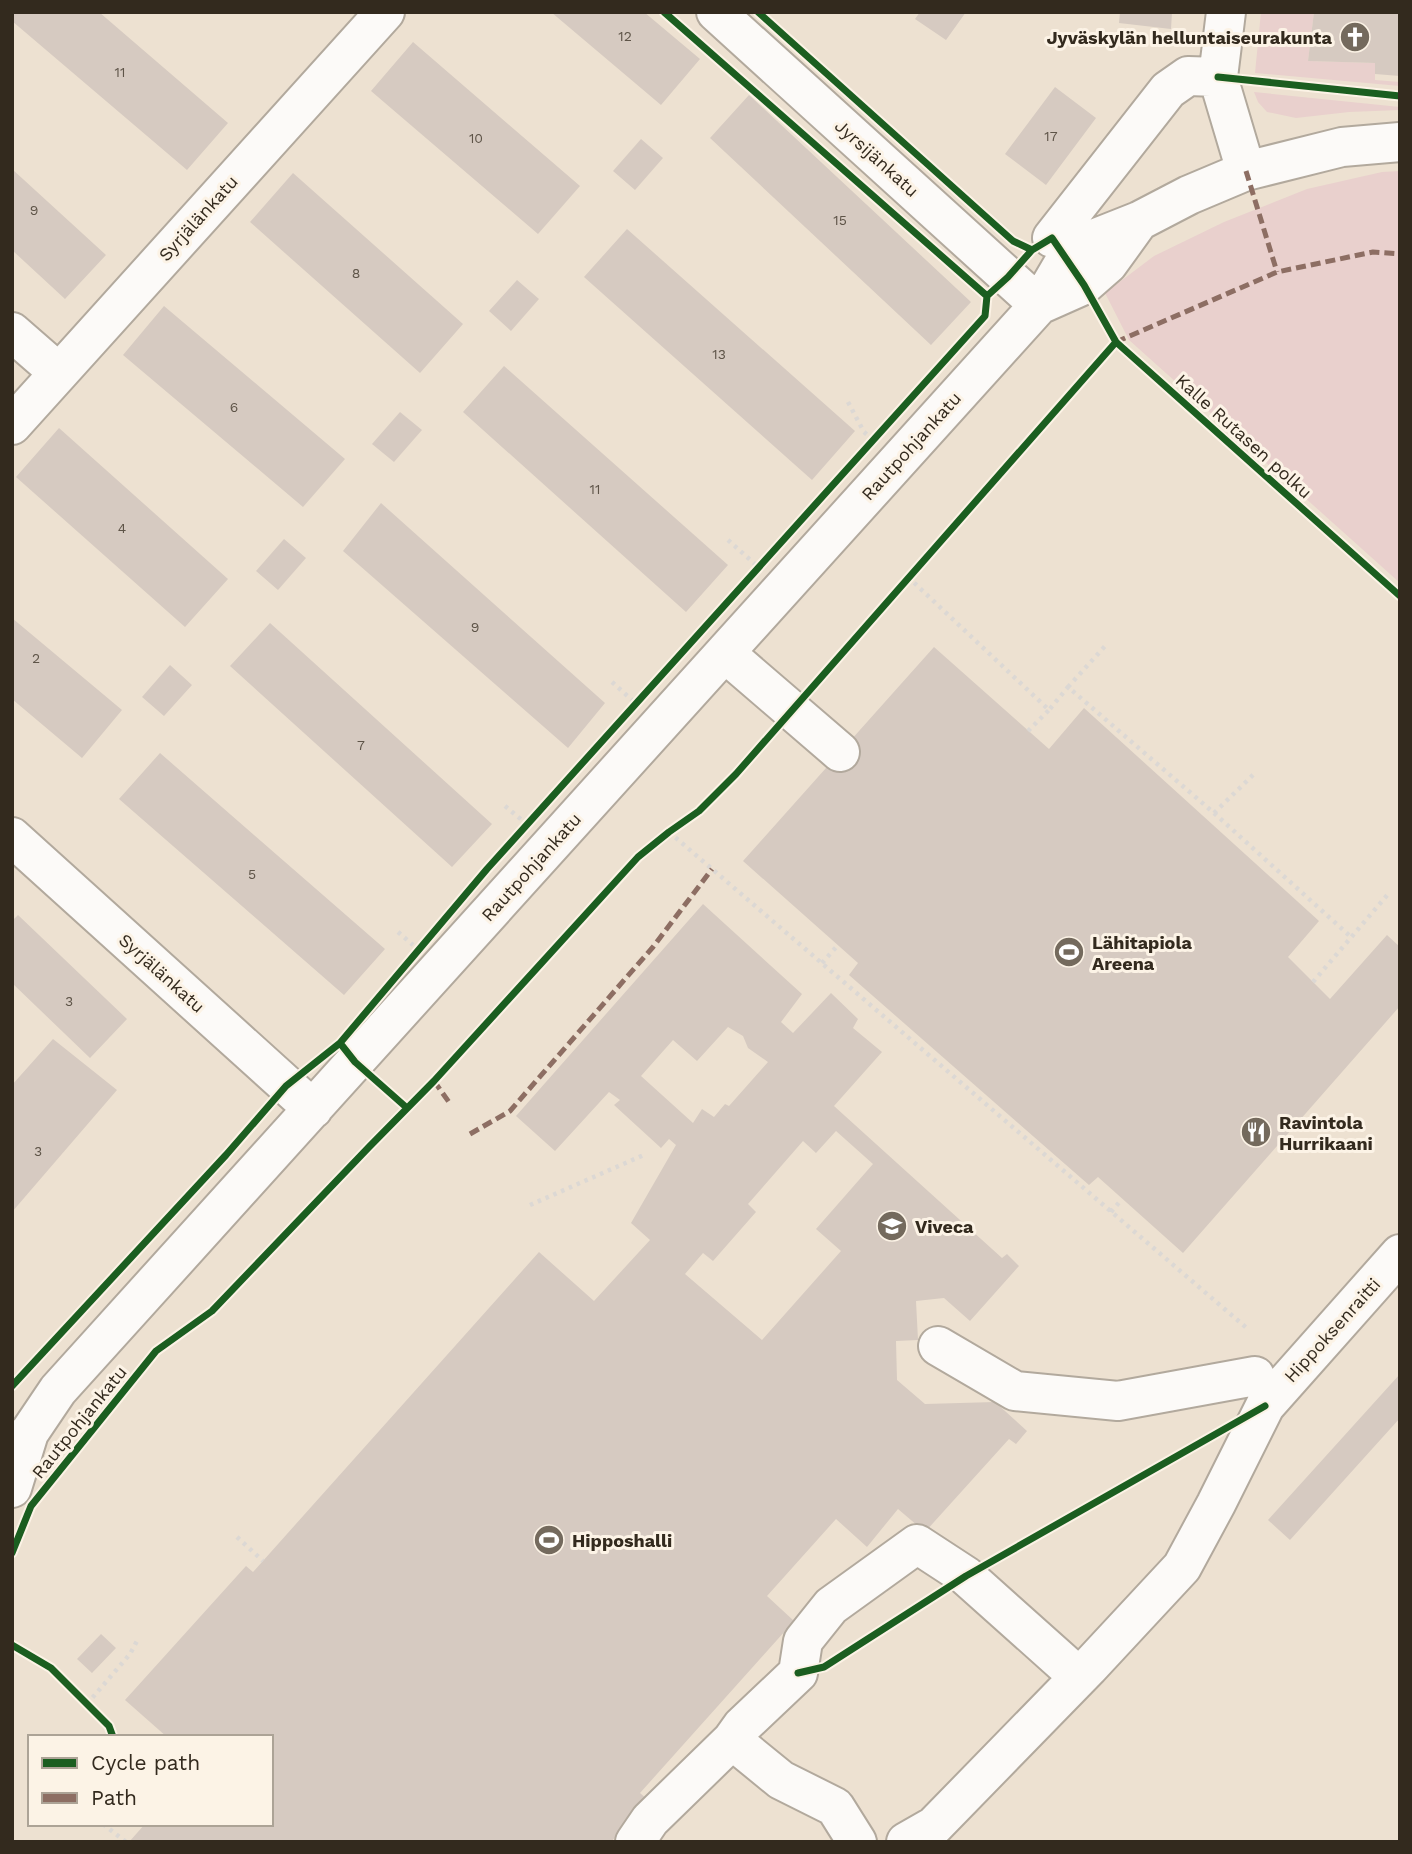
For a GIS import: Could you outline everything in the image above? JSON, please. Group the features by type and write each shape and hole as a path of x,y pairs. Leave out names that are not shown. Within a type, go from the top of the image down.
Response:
{"street":[{"name":"Syrjälänkatu","path":"12,425 385,12"},
{"path":"1226,12 1218,77 1246,171"},
{"name":"Jyrsijänkatu","path":"734,18 1039,305"},
{"path":"1052,238 1168,90 1188,76 1218,77"},
{"name":"Rautpohjankatu","path":"29,1497 20,1440 58,1390 1039,305 1066,259 1087,242 1246,171 1342,147 1400,142"},
{"name":"Rautpohjankatu","path":"1039,305 1084,285 1108,264 1139,221"},
{"path":"12,332 59,373"},
{"path":"724,653 840,752"},
{"name":"Syrjälänkatu","path":"12,837 313,1109"},
{"name":"Hippoksenraitti","path":"906,1842 934,1826 1182,1567 1216,1504 1260,1391 1400,1254"},
{"path":"938,1346 1015,1391 1118,1401 1260,1391"},
{"path":"635,1842 650,1820 798,1673 803,1641 831,1606 917,1544 966,1576 1079,1677"},
{"path":"732,1740 780,1780 835,1808 857,1842"}],"path":[{"path":"1084,285 1116,342 1126,351"},
{"path":"848,402 863,432 873,440"},
{"path":"864,450 883,430"},
{"path":"728,540 759,568"},
{"path":"750,577 767,558"},
{"path":"908,577 1049,710"},
{"path":"1028,731 1106,645"},
{"path":"612,682 636,704 645,694"},
{"path":"1068,687 1214,813 1351,937"},
{"path":"1214,813 1254,774"},
{"path":"505,806 527,825"},
{"path":"519,834 536,815"},
{"path":"669,832 1249,1330"},
{"path":"1313,982 1389,892"},
{"path":"398,932 419,950"},
{"path":"822,963 838,945"},
{"path":"397,1098 407,1108"},
{"path":"530,1205 646,1154"},
{"path":"1111,1212 1122,1199"},
{"path":"237,1538 263,1561"},
{"path":"87,1704 130,1654 138,1639"},
{"path":"78,1695 94,1711"},
{"path":"101,1827 126,1842"}],"shaded area":[{"path":"1261,12 1314,12 1308,61 1375,63 1375,80 1400,82 1400,86 1255,73"},
{"path":"1254,92 1400,107 1400,110 1296,118 1267,112"},
{"path":"1400,171 1400,583 1129,340 1105,293 1154,256 1224,222 1307,189 1382,172"}],"building":[{"path":"12,12 99,12 228,123 187,170 12,21"},
{"path":"551,12 644,12 700,59 661,105"},
{"path":"920,12 966,12 946,40 915,19"},
{"path":"1120,12 1172,12 1171,29 1119,23"},
{"name":"Jyväskylän helluntaiseurakunta","path":"1314,12 1400,12 1400,76 1375,74 1375,63 1308,61"},
{"path":"413,42 580,186 538,234 371,91"},
{"path":"1055,87 1096,118 1046,185 1005,154"},
{"path":"749,95 971,302 931,345 710,138"},
{"path":"641,139 663,158 635,190 613,171"},
{"path":"12,169 106,255 65,299 12,250"},
{"path":"293,173 463,324 420,373 250,222"},
{"path":"627,229 855,431 812,480 584,277"},
{"path":"517,280 539,299 511,331 489,311"},
{"path":"164,306 345,459 303,507 123,355"},
{"path":"504,366 728,565 686,612 463,412"},
{"path":"400,412 422,430 394,462 372,444"},
{"path":"59,428 228,579 185,627 16,477"},
{"path":"381,503 605,703 568,748 343,551"},
{"path":"284,539 306,558 278,590 256,571"},
{"path":"12,618 122,710 82,758 12,699"},
{"path":"270,623 492,824 452,867 230,666"},
{"name":"Lähitapiola Areena","path":"934,647 1049,749 1084,708 1319,921 1288,957 1330,999 1387,935 1400,947 1400,1006 1183,1253 1098,1177 1089,1185 849,975 858,963 743,861"},
{"path":"170,665 192,685 164,716 142,697"},
{"path":"160,753 385,949 344,995 119,799"},
{"name":"Hipposhalli","path":"703,904 802,994 781,1022 793,1033 831,993 858,1019 853,1028 882,1052 834,1106 1002,1258 1007,1254 1019,1266 970,1321 944,1298 916,1301 918,1340 896,1341 897,1380 925,1404 995,1402 1027,1431 1016,1444 1009,1439 925,1532 898,1509 867,1547 836,1519 767,1596 794,1621 640,1793 648,1800 611,1842 129,1842 143,1826 273,1826 273,1735 165,1735 125,1700 246,1566 253,1572 539,1252 594,1301 650,1240 631,1223 676,1145 669,1139 661,1148 614,1105 620,1100 609,1092 555,1151 516,1116","holes":["728,1027 743,1036 748,1048 768,1062 729,1106 725,1104 714,1117 702,1109 693,1123 641,1076 673,1040 697,1061","836,1131 873,1164 816,1229 841,1251 762,1340 685,1274 703,1253 713,1261 756,1212 748,1204 803,1141 816,1153"]},
{"path":"18,915 127,1019 90,1058 12,983 12,921"},
{"path":"53,1039 117,1090 12,1212 12,1085"},
{"path":"1400,1374 1400,1418 1290,1540 1268,1520"},
{"path":"101,1634 116,1648 92,1673 77,1659"}],"marked path":[{"path":"1246,171 1277,272"},
{"path":"1116,342 1277,272 1373,252 1400,254"},
{"path":"470,1134 510,1111 653,947 712,869"},
{"path":"434,1081 451,1105"}],"cycle path":[{"path":"664,12 987,296"},
{"path":"758,12 1013,241 1032,250"},
{"path":"1218,77 1400,96"},
{"name":"Kalle Rutasen polku","path":"12,1386 226,1155 286,1086 340,1043 487,869 985,316 987,296 1032,250 1052,238 1084,285 1116,342 1400,596"},
{"path":"12,1553 31,1506 156,1351 212,1311 434,1081 638,857 699,811 736,774 1116,342"},
{"path":"340,1043 355,1062 407,1108"},
{"path":"798,1673 824,1667 966,1576 1265,1406"},
{"path":"12,1645 51,1668 109,1726 112,1735"}],"place":[{"name":"Jyväskylän helluntaiseurakunta","path":"1355,37"},
{"name":"Lähitapiola Areena","path":"1069,952"},
{"name":"Ravintola Hurrikaani","path":"1256,1132"},
{"name":"Viveca","path":"892,1226"},
{"name":"Hipposhalli","path":"549,1540"}]}
